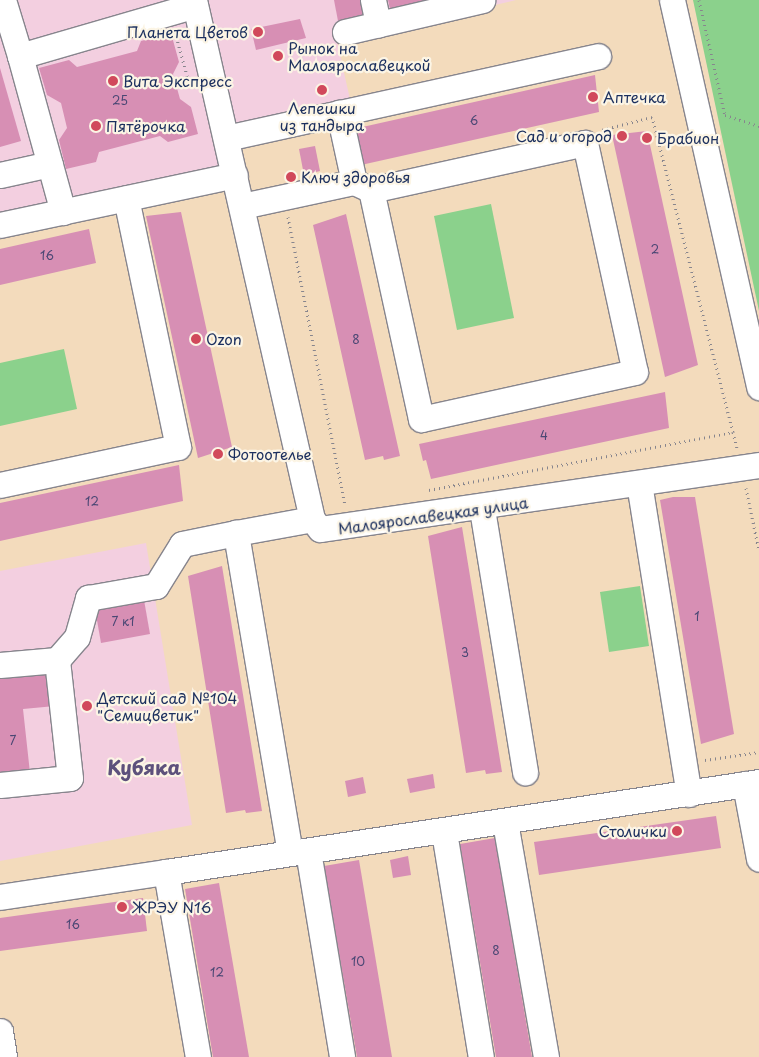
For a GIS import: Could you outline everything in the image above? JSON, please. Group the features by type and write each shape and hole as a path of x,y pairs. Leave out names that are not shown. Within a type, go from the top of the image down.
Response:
{"street":[{"path":"0,1 3,0 20,56 63,212"},
{"path":"373,0 378,24"},
{"path":"345,32 482,0"},
{"path":"672,0 759,387"},
{"path":"0,664 57,660 77,637 88,598 156,586 182,544 312,519 235,175 194,3 170,13 20,56"},
{"path":"226,138 598,56"},
{"path":"242,206 284,197 363,186 585,144 635,372 421,419 363,186 340,113"},
{"path":"0,175 50,164"},
{"path":"0,225 235,175"},
{"path":"0,485 178,447 126,198"},
{"name":"Малоярославецкая улица","path":"312,519 320,529 332,531 750,466"},
{"path":"639,483 689,794"},
{"path":"482,508 525,773"},
{"path":"236,533 299,852 342,1057"},
{"path":"0,785 70,778 57,660"},
{"path":"0,897 444,832 752,783 759,859"},
{"path":"505,822 546,1057"},
{"path":"444,832 481,1057"},
{"path":"166,872 198,1057"},
{"path":"0,1031 4,1057"}],"path":[{"path":"699,0 725,116 759,126"},
{"path":"170,13 190,86"},
{"path":"585,144 591,132 652,117 733,432 750,466 759,551"},
{"path":"284,197 345,506 355,504"},
{"path":"422,491 733,432"},
{"path":"684,763 759,752"}],"shaded area":[{"path":"0,0 516,0 337,42 350,99 213,131 221,169 0,215"},
{"name":"Детский сад №104 \"Семицветик\"","path":"146,543 192,825 0,861 0,571"}],"green space":[{"path":"693,0 759,0 759,311"},
{"path":"491,204 514,318 457,330 434,216"},
{"path":"64,349 77,409 0,426 0,363"},
{"path":"640,586 649,646 609,652 600,592"}],"building":[{"path":"334,0 367,0 370,14 338,21"},
{"path":"388,0 428,0 390,9"},
{"path":"300,19 306,38 256,50 251,29"},
{"path":"171,33 179,62 173,74 180,99 191,107 198,134 168,142 160,136 99,152 96,162 66,169 59,140 67,128 61,103 47,95 39,68 69,60 77,67 137,51 141,41"},
{"path":"0,68 21,141 0,147"},
{"path":"595,75 599,112 361,165 349,130"},
{"path":"647,131 698,365 665,377 612,135"},
{"path":"315,146 320,171 304,175 299,149"},
{"path":"181,212 232,447 198,458 146,216"},
{"path":"346,214 400,456 384,460 383,456 365,460 313,225"},
{"path":"89,229 96,263 0,285 0,249"},
{"path":"665,392 669,428 431,479 426,460 423,461 419,444"},
{"path":"179,465 183,501 0,541 0,503"},
{"path":"673,497 695,497 734,734 701,744 660,500"},
{"path":"462,527 502,772 486,774 485,770 466,773 428,536"},
{"path":"222,566 262,811 246,813 245,810 226,813 188,576"},
{"path":"144,600 150,634 101,643 95,609"},
{"path":"51,672 55,706 23,709 30,773 0,777 0,678"},
{"path":"433,774 435,788 410,793 407,779"},
{"path":"363,777 366,793 348,797 345,781"},
{"path":"716,816 721,848 539,875 534,842"},
{"path":"495,838 532,1057 496,1057 460,844"},
{"path":"408,856 411,875 393,878 390,860"},
{"path":"359,860 392,1057 357,1057 324,866"},
{"path":"219,883 249,1057 213,1057 185,889"},
{"path":"143,898 147,931 0,951 0,918"}],"place":[{"name":"Планета Цветов","path":"258,32"},
{"name":"Рынок на Малоярославецкой","path":"278,56"},
{"name":"Вита Экспресс","path":"113,81"},
{"name":"Лепешки из тандыра","path":"322,90"},
{"name":"Аптечка","path":"593,97"},
{"name":"Пятёрочка","path":"96,126"},
{"name":"Сад и огород","path":"622,136"},
{"name":"Брабион","path":"647,138"},
{"name":"Ключ здоровья","path":"291,177"},
{"name":"Ozon","path":"196,339"},
{"name":"Фотоотелье","path":"218,454"},
{"name":"Детский сад №104 \"Семицветик\"","path":"87,706"},
{"name":"Столички","path":"677,831"},
{"name":"ЖРЭУ N16","path":"122,907"}],"district":[{"name":"Кубяка","path":"144,767"}]}
